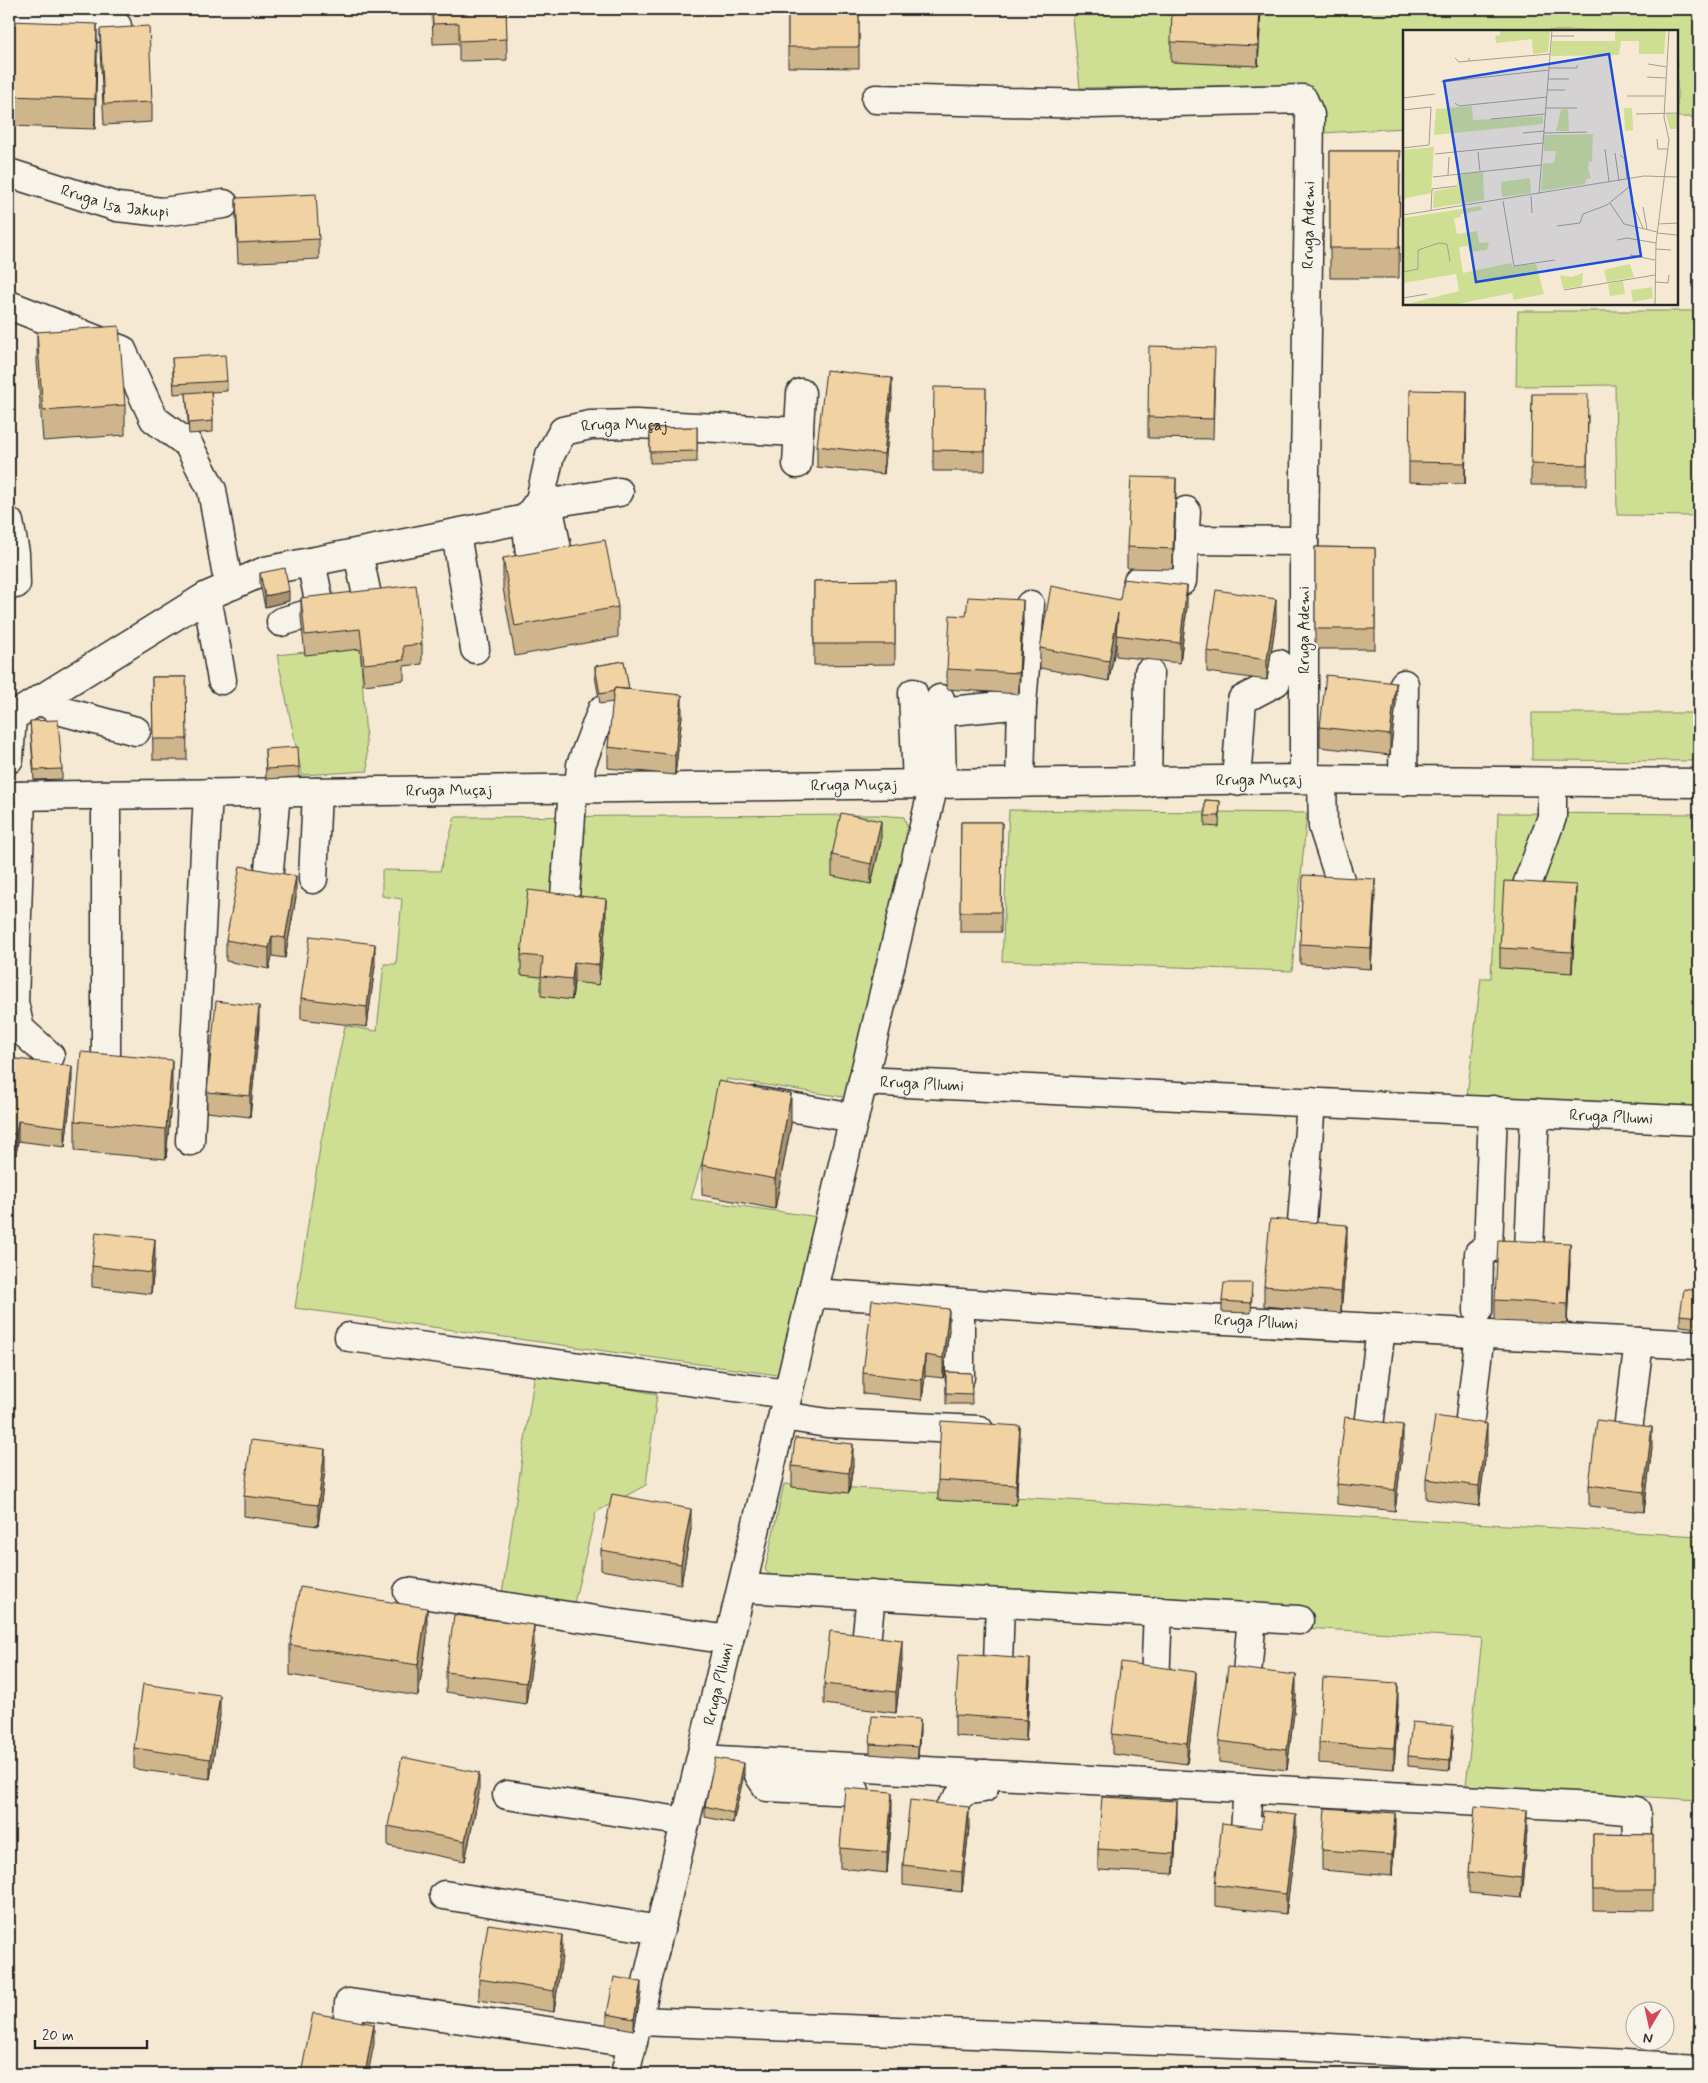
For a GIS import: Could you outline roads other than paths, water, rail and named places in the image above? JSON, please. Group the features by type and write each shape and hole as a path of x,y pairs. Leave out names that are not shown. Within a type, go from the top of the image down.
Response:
{"street":[{"path":"11,9 22,16 52,27 86,29 117,26"},
{"name":"Rruga Ademi","path":"876,99 1092,104 1303,99 1310,115 1304,541 1313,780 1323,827 1343,889"},
{"name":"Rruga Isa Jakupi","path":"9,173 117,207 162,212 224,204"},
{"path":"9,305 122,350 154,419 188,444 212,490 226,571 233,585"},
{"path":"797,464 801,393"},
{"name":"Rruga Muçaj","path":"532,571 534,507 550,455 563,431 590,425 636,424 799,432"},
{"path":"9,759 12,712 40,698 201,600 233,585 265,571 456,533 534,507 619,492"},
{"path":"534,507 550,514 561,569"},
{"path":"1138,581 1182,581 1186,511"},
{"path":"9,522 16,553 16,584"},
{"path":"456,533 475,649"},
{"path":"1184,540 1304,541"},
{"path":"358,552 368,600"},
{"path":"280,622 321,610 311,562"},
{"path":"201,600 210,613 222,680"},
{"path":"1020,783 1022,704 1030,605"},
{"path":"1236,780 1242,700 1276,682 1280,664"},
{"path":"1147,782 1149,672"},
{"path":"1403,781 1404,684"},
{"path":"913,693 931,784"},
{"path":"40,698 58,710 136,731"},
{"path":"564,910 576,789 581,765 602,710 619,704"},
{"path":"931,784 940,706 1022,704"},
{"name":"Rruga Muçaj","path":"15,796 1236,780 1699,784"},
{"path":"1523,896 1552,817 1552,782"},
{"name":"Rruga Pllumi","path":"625,2074 863,1081 931,784"},
{"path":"313,879 317,792"},
{"path":"190,1141 208,793"},
{"path":"267,892 276,793"},
{"path":"106,795 106,1078"},
{"path":"15,796 14,1002 20,1029 50,1056"},
{"name":"Rruga Pllumi","path":"863,1081 1699,1121"},
{"path":"734,1098 854,1118"},
{"path":"1302,1223 1311,1102"},
{"path":"1468,1426 1479,1322 1480,1253 1488,1249 1493,1110"},
{"path":"1529,1250 1535,1113"},
{"name":"Rruga Pllumi","path":"812,1294 1381,1328 1479,1322 1639,1342 1699,1345"},
{"path":"960,1304 960,1378"},
{"path":"1369,1426 1381,1328"},
{"path":"349,1337 785,1405 827,1423 993,1431"},
{"path":"1627,1438 1639,1342"},
{"path":"1599,1434 1656,1442"},
{"path":"742,1588 1299,1620"},
{"path":"408,1592 729,1640"},
{"path":"865,1653 871,1595"},
{"path":"998,1664 1000,1603"},
{"path":"1155,1684 1158,1611"},
{"path":"1246,1685 1252,1617"},
{"path":"701,1759 985,1774 1146,1795 1248,1788 1367,1807 1477,1800 1636,1811 1637,1840"},
{"path":"746,1761 767,1787 855,1791"},
{"path":"941,1819 964,1791 984,1788 985,1774"},
{"path":"1248,1788 1245,1830 1280,1832"},
{"path":"508,1795 686,1822"},
{"path":"1477,1800 1479,1819 1510,1821"},
{"path":"444,1895 660,1930"},
{"path":"347,2032 349,2003 635,2032 1312,2047 1699,2068"}]}
